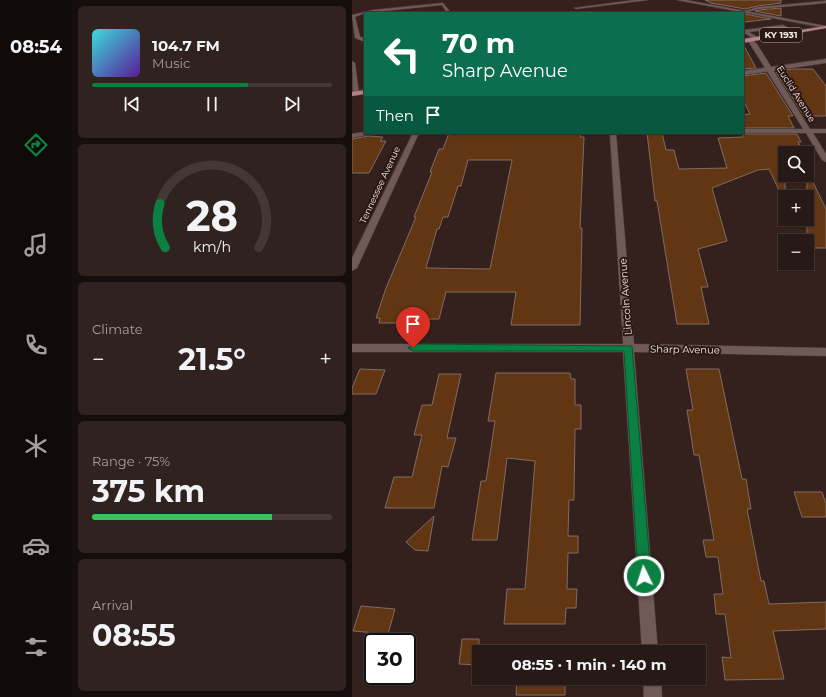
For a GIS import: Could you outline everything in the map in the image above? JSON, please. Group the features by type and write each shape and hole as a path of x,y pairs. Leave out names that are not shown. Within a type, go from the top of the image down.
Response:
{"main road":[{"name":"KY 1931","path":"746,41 826,27"},
{"path":"354,94 364,92"}],"street":[{"path":"576,8 646,0"},
{"path":"679,0 826,27"},
{"path":"779,0 792,5"},
{"path":"744,12 758,8 826,2 821,0"},
{"path":"369,12 443,4 448,12"},
{"path":"364,13 353,16 358,38 364,40"},
{"path":"762,22 773,27"},
{"path":"757,39 744,31 783,26 796,32"},
{"name":"Euclid Avenue","path":"746,41 755,45 826,160"},
{"path":"744,73 826,61"},
{"path":"352,63 354,94"},
{"path":"744,131 826,131"},
{"path":"352,136 366,134"},
{"name":"Tennessee Avenue","path":"352,268 416,134"},
{"name":"Lincoln Avenue","path":"614,134 649,645"},
{"name":"Sharp Avenue","path":"352,348 628,348 826,352"},
{"path":"652,685 653,697"}],"building":[{"path":"705,0 781,0 781,3 745,9 711,3"},
{"path":"781,8 781,16 755,11 758,10"},
{"path":"744,14 771,19 745,22"},
{"path":"744,46 756,68 744,69"},
{"path":"792,69 813,69 826,86 826,116 804,116 776,72"},
{"path":"766,73 793,116 788,116 794,128 744,128 744,115 750,114 744,102 744,76"},
{"path":"449,134 581,134 580,137 584,137 580,228 582,228 580,325 511,325 516,292 446,292 439,319 406,319 405,323 379,323 380,318 376,318 386,288 416,217 414,217 432,172 430,172 439,149 443,149","holes":["468,160 512,160 490,269 426,268 437,229 439,229 443,217 448,217 458,186 461,186"]},
{"path":"647,134 662,134 666,150 674,150 679,169 727,168 718,138 743,137 743,134 797,134 801,142 798,142 800,145 799,146 778,146 778,182 785,182 785,190 779,190 769,169 758,170 712,188 727,241 698,249 708,287 701,287 709,324 677,324 657,201 655,201"},
{"path":"368,136 383,137 380,141 386,141 369,173 352,173 352,139"},
{"path":"807,182 813,182 826,209 826,248 814,248 814,234 807,234 807,226 814,226 814,190 807,190"},
{"path":"360,369 385,370 376,394 352,394 352,388"},
{"path":"686,369 719,369 742,479 746,479 751,509 747,509 761,581 764,581 769,604 826,602 826,629 773,631 784,679 725,680 722,657 731,658 725,614 716,614 714,594 723,594 718,557 706,557 703,540 714,540 699,455 694,455 687,410 693,410"},
{"path":"496,373 570,373 571,379 575,379 575,405 581,405 581,429 575,429 574,500 569,500 568,536 578,536 578,553 568,553 567,589 577,589 576,608 566,608 565,624 504,624 507,589 525,589 535,461 507,458 497,540 472,540 481,481 486,481 495,421 488,421"},
{"path":"439,374 461,374 447,438 456,438 448,467 442,466 434,508 385,508 394,477 412,477 422,435 414,435 422,405 432,405"},
{"path":"794,492 822,492 826,504 826,517 802,517"},
{"path":"434,516 428,551 415,550 406,542"},
{"path":"361,606 395,609 388,633 353,631"},
{"path":"462,639 479,639 479,645 472,645 472,665 459,664"},
{"path":"517,685 565,685 565,695 516,695"}],"route":[{"path":"413,348 628,348 644,576"}]}
